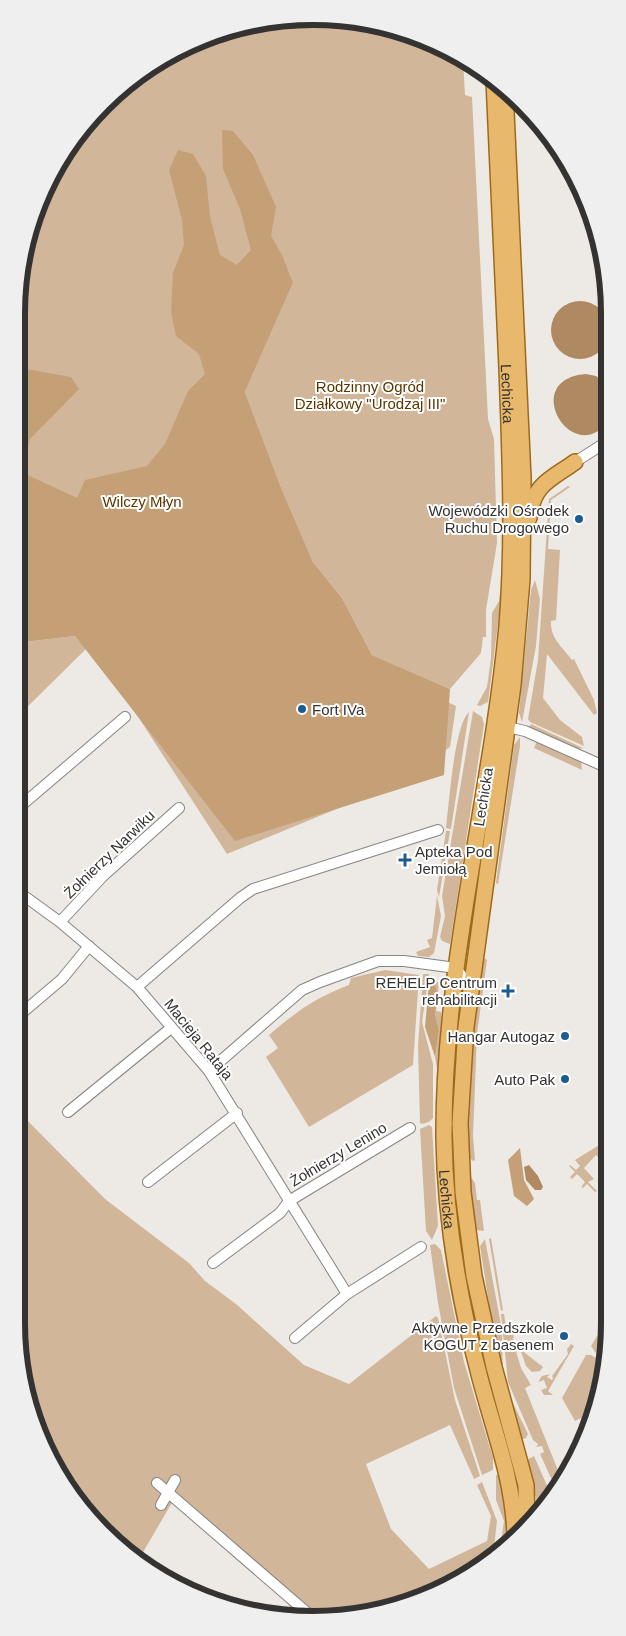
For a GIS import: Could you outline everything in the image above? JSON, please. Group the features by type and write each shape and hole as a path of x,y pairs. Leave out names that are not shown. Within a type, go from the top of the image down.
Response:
{"main road":[{"name":"Lechicka","path":"494,90 511,471 511,557 500,683 449,1024 444,1093 444,1162 450,1230 460,1295 471,1344 511,1489 516,1527"},
{"name":"Lechicka","path":"505,98 522,478 522,567 516,656 470,995 460,1108 464,1201 474,1276 486,1336 526,1485 518,1526"},
{"path":"522,567 534,497 544,483 576,462"},
{"path":"526,1485 533,1509"}],"street":[{"path":"576,462 601,446"},
{"path":"25,800 125,716"},
{"path":"507,727 525,732 601,765"},
{"name":"Żołnierzy Narwiku","path":"60,922 103,876 179,808"},
{"path":"137,987 240,898 253,889 438,830"},
{"name":"Macieja Rataja","path":"25,897 60,922 137,987 209,1071 237,1113 288,1201 347,1294"},
{"path":"25,1010 62,979 89,946"},
{"path":"209,1071 302,990 320,982 378,962 404,961 456,968 476,954"},
{"path":"456,968 465,980 470,995"},
{"path":"68,1112 171,1028"},
{"path":"148,1182 237,1113"},
{"name":"Żołnierzy Lenino","path":"213,1263 280,1213 288,1201 410,1128"},
{"path":"295,1338 347,1294 421,1247"},
{"path":"161,1505 175,1480"},
{"path":"157,1483 305,1611"}],"green space":[{"name":"Rodzinny Ogród Działkowy \"Urodzaj III\"","path":"313,25 351,27 388,35 423,47 463,68 465,95 472,97 488,419 494,439 497,543 486,610 486,637 483,637 481,653 450,689 372,655 342,598 313,562 282,490 245,392 293,283 226,379 308,565 373,668 456,706 450,747 402,782 227,854 63,601 25,625 25,313 27,275 40,220 47,203 64,169 96,123 123,96 169,64 220,40 275,27"},
{"name":"Wilczy Młyn","path":"222,130 233,131 253,155 276,207 271,236 282,255 293,283 245,392 282,490 313,562 342,598 372,655 450,689 444,775 235,841 75,636 25,642 25,474 77,498 85,480 147,466 165,444 188,391 205,374 199,354 176,336 171,312 173,273 184,245 182,220 169,170 178,150 193,154 206,176 210,217 220,255 237,265 251,250 240,209 223,169"},
{"name":"Wilczy Młyn","path":"25,369 71,377 79,389 30,439 25,457"},
{"path":"568,486 570,487 551,500 548,549 560,550 556,620 551,621 551,627 555,638 572,660 574,659 594,700 597,713 594,715 547,654 543,698 560,720 582,737 584,746 530,722 528,719 538,660 549,499"},
{"path":"506,549 488,702 480,706 477,705 487,687 491,658 492,613 499,601"},
{"path":"535,580 540,599 536,646 522,722 519,713 531,590"},
{"path":"75,636 86,649 25,709 25,642"},
{"path":"473,711 482,717 484,724 450,944 442,941 440,937 445,916 442,896"},
{"path":"469,712 451,829 446,828 453,767 460,733"},
{"path":"531,724 583,748 578,749 529,728"},
{"path":"520,737 498,884 496,883 514,745"},
{"path":"537,741 581,760 582,770 534,748"},
{"path":"496,762 471,947 465,946"},
{"path":"446,831 450,831 439,897 437,890"},
{"path":"437,896 441,916 434,953 429,957 418,956 416,952 430,947 427,940 432,938"},
{"path":"481,956 487,960 477,1034 473,1136 475,1160 473,1161 468,1157 466,1107 469,1056"},
{"path":"385,970 419,975 413,1065 309,1127 266,1057 278,1048 269,1035 307,1006 349,985 351,978"},
{"path":"423,974 429,974 422,1022 433,1064 433,1118 429,1122 422,1124 420,1123 418,1046"},
{"path":"433,977 439,983 436,1011 441,1012 443,1034 439,1146 493,1448 462,1344 444,1249 438,1189 436,1129 437,1069 435,1057 439,1031 435,1013 434,979 430,980"},
{"path":"434,979 437,994 435,1013 439,1031 435,1057 425,1027 429,983 430,980"},
{"path":"25,1118 105,1199 189,1263 205,1281 236,1304 304,1365 349,1384 436,1316 438,1318 455,1400 480,1476 474,1479 450,1425 366,1464 391,1529 429,1569 487,1541 491,1516 477,1485 482,1482 497,1521 494,1547 457,1572 423,1589 388,1601 351,1609 292,1610 279,1592 173,1501 142,1554 123,1540 96,1513 64,1467 40,1416 27,1361 25,1323"},
{"path":"429,1125 432,1127 438,1226 432,1240 426,1231 420,1129"},
{"path":"601,1144 601,1160 596,1155 584,1168 594,1179 588,1182 597,1191 595,1192 587,1184 583,1188 581,1187 585,1182 577,1174 572,1179 570,1177 575,1172 569,1166 576,1170 580,1166 575,1160"},
{"path":"520,1148 524,1180 534,1199 527,1206 514,1196 508,1160"},
{"path":"470,1176 475,1183 477,1200 480,1200 484,1231 477,1230 471,1222"},
{"path":"451,1178 455,1178 499,1406 494,1407 465,1293"},
{"path":"491,1238 503,1310 501,1311 489,1239"},
{"path":"485,1239 502,1330 503,1375 506,1389 528,1434 526,1438 520,1440 500,1373 480,1246"},
{"path":"435,1244 441,1250 464,1362 493,1458 493,1470 482,1475 454,1388 438,1303 430,1245"},
{"path":"501,1314 504,1314 507,1333 514,1331 513,1341 521,1368 531,1385 525,1388 559,1472 553,1482 540,1454 544,1452 542,1446 536,1447 538,1444 533,1440 508,1382"},
{"path":"601,1330 599,1355 591,1346"},
{"path":"571,1344 574,1346 548,1391 553,1395 544,1395 541,1390 547,1388 544,1380 538,1382 542,1376 550,1374 547,1377 552,1380 552,1376 568,1354 567,1349"},
{"path":"520,1349 543,1367 540,1371 532,1372 526,1366"},
{"path":"586,1355 591,1355 599,1360 583,1423 581,1418 575,1421 562,1398"},
{"path":"534,1456 548,1488 538,1503 525,1461"},
{"path":"501,1474 507,1513 507,1534 501,1541 504,1521 496,1500 496,1475"}],"shaded area":[{"path":"574,301 586,301 601,309 601,351 586,359 574,359 559,351 551,336 551,324 559,309"},
{"path":"586,374 596,376 601,381 601,428 594,433 580,435 567,428 558,417 554,404 556,390 566,379"},
{"path":"529,1165 538,1176 543,1187 541,1190 535,1190 526,1180 524,1167"}],"place":[{"name":"Wojewódzki Ośrodek Ruchu Drogowego","path":"579,519"},
{"name":"Fort IVa","path":"302,709"},
{"name":"Apteka Pod Jemiołą","path":"405,860"},
{"name":"REHELP Centrum rehabilitacji","path":"508,991"},
{"name":"Hangar Autogaz","path":"565,1036"},
{"name":"Auto Pak","path":"565,1079"},
{"name":"Aktywne Przedszkole KOGUT z basenem","path":"564,1336"}]}
